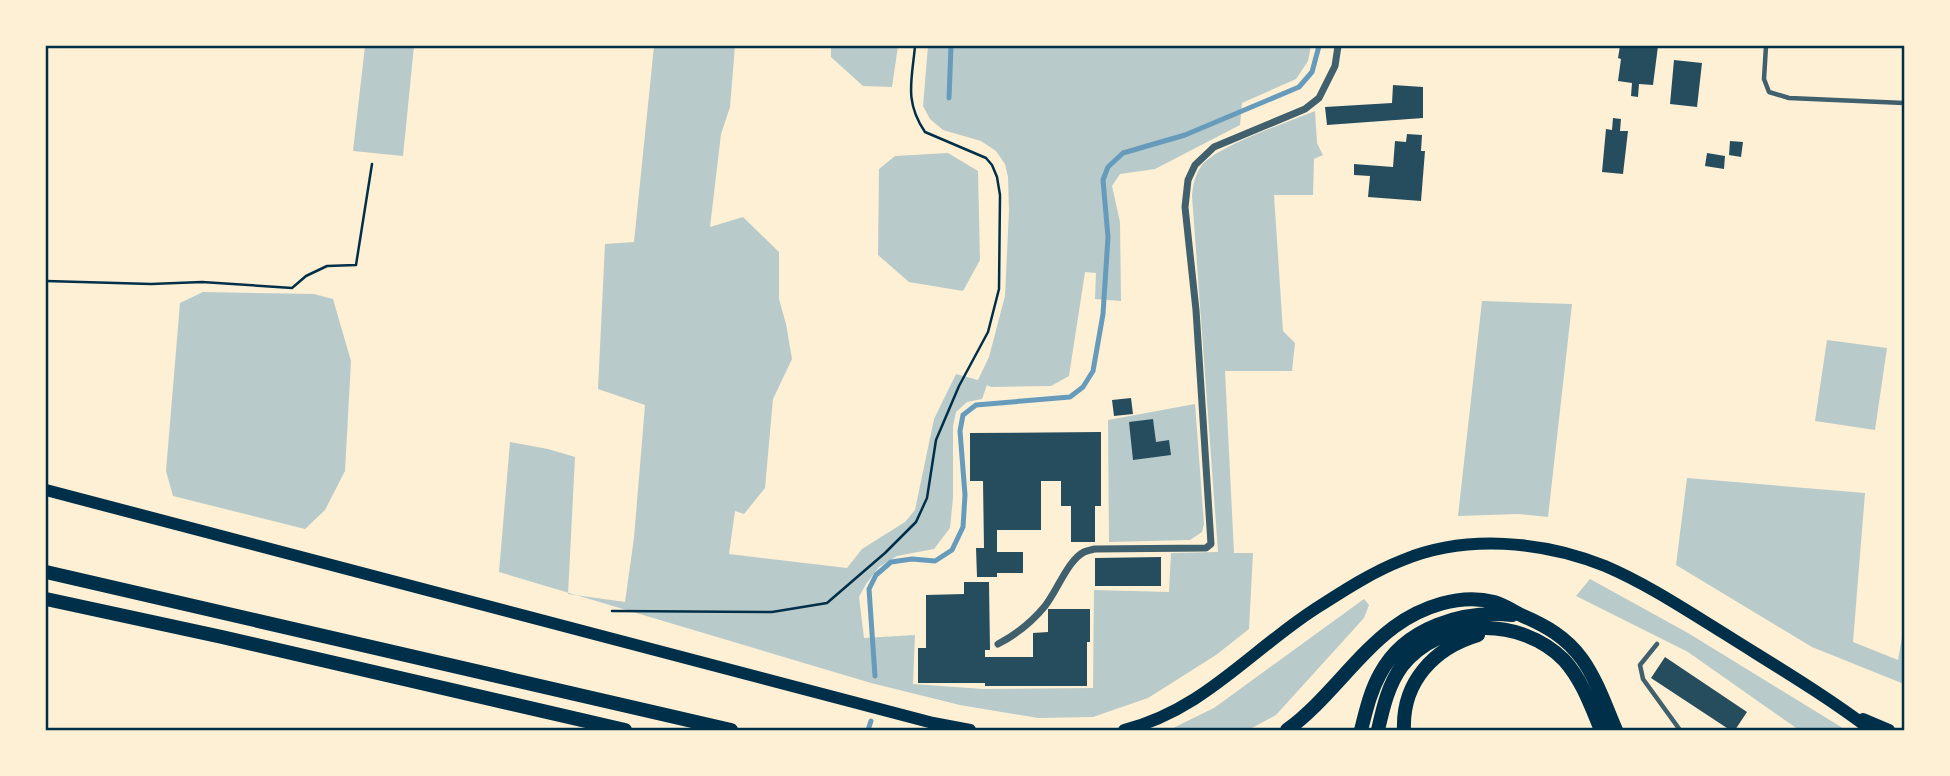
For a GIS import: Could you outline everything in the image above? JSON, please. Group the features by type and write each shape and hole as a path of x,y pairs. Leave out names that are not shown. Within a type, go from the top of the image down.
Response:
{"highway":[{"path":"46,572 731,730"},
{"path":"46,599 625,730"},
{"path":"1287,730 1395,626 1426,609 1461,600 1491,602 1559,634 1572,646 1590,672 1616,730"},
{"path":"1361,730 1370,696 1381,671 1399,649 1411,640 1429,629 1463,616 1496,613 1524,616"},
{"path":"1378,730 1393,681 1411,656 1441,638 1460,631 1486,628 1503,628 1522,633 1539,641 1565,662 1584,690 1601,730"},
{"path":"1404,730 1405,710 1411,691 1428,663 1454,644 1503,628"}],"main road":[{"path":"46,490 906,716 970,730"},
{"path":"1124,730 1139,727 1197,699 1312,610 1370,576 1421,553 1478,544 1555,551 1605,566 1662,595 1871,730"},
{"path":"1847,712 1889,730"}],"street":[{"path":"998,644 1017,634 1031,622 1047,604 1074,561 1084,552 1095,549 1206,548 1211,544 1196,310 1185,207 1188,180 1195,165 1214,147 1305,109 1319,98 1335,66 1338,46"}],"lane":[{"path":"1766,46 1764,79 1769,92 1789,98 1905,103"},
{"path":"1657,644 1640,665 1643,679 1680,730"}],"path":[{"path":"612,611 772,612 827,603 916,522 927,498 936,440 959,386 988,332 999,289 1000,195 997,177 992,164 986,158 925,132 919,123 910,95 915,46"},
{"path":"46,281 151,284 202,282 292,288 306,276 327,266 356,265 372,164"}],"shaded area":[{"path":"365,46 414,46 403,156 353,151"},
{"path":"654,46 735,46 730,107 721,134 710,227 743,217 779,252 779,299 792,359 773,399 765,488 744,514 735,511 729,554 847,568 862,549 905,522 915,510 934,419 956,374 978,380 989,357 1005,296 1009,211 1005,164 996,151 981,141 943,130 930,119 923,106 928,46 1311,46 1308,61 1296,79 1242,103 1240,125 1155,169 1120,174 1112,186 1120,222 1121,301 1095,299 1096,273 1085,272 1069,376 1051,386 987,385 982,399 967,402 956,412 953,426 953,498 950,528 934,549 897,556 879,567 859,597 864,638 915,635 913,684 983,689 1093,688 1094,590 1169,592 1171,553 1218,552 1192,196 1196,176 1202,165 1223,150 1315,111 1317,143 1323,155 1314,159 1313,195 1274,195 1283,331 1295,343 1292,371 1225,371 1234,553 1253,553 1249,629 1216,655 1148,698 1093,717 1038,718 960,705 871,683 577,595 625,602 634,538 645,405 598,389 605,244 634,242"},
{"path":"831,46 898,46 892,87 863,86 831,57"},
{"path":"948,153 978,171 980,260 963,291 909,282 878,255 879,169 895,156"},
{"path":"203,292 314,294 333,299 351,361 345,471 325,510 305,529 173,496 166,471 180,303"},
{"path":"1482,301 1572,304 1548,517 1518,514 1458,516"},
{"path":"1827,340 1887,348 1875,430 1815,421"},
{"path":"1195,404 1204,524 1202,532 1190,540 1109,542 1108,420"},
{"path":"510,442 575,457 568,593 499,572"},
{"path":"1687,478 1865,493 1853,642 1898,660 1904,632 1904,684 1812,647 1676,565"},
{"path":"1590,579 1688,633 1846,730 1799,730 1688,652 1576,596"},
{"path":"1364,599 1369,605 1364,618 1276,715 1248,730 1169,730 1214,708"}],"building":[{"path":"1620,46 1658,46 1653,85 1639,84 1638,97 1631,96 1632,83 1618,81"},
{"path":"1674,60 1702,63 1697,107 1670,104"},
{"path":"1393,85 1423,87 1423,118 1327,125 1325,107 1392,103"},
{"path":"1613,118 1621,119 1620,131 1628,131 1623,174 1602,172 1606,129 1612,130"},
{"path":"1407,134 1422,135 1421,151 1425,151 1421,201 1368,197 1370,176 1354,175 1354,164 1393,167 1395,141 1406,142"},
{"path":"1730,141 1743,142 1741,157 1729,155"},
{"path":"1707,153 1725,156 1724,169 1705,166"},
{"path":"1131,398 1133,414 1114,416 1112,400"},
{"path":"1153,419 1156,442 1169,440 1171,455 1133,460 1129,422"},
{"path":"1101,432 1101,506 1095,506 1095,542 1071,542 1071,506 1061,506 1061,481 1041,481 1041,530 997,530 997,552 1023,552 1023,573 997,573 997,577 977,577 976,548 984,548 983,481 970,481 970,433"},
{"path":"1161,557 1161,586 1095,586 1095,558"},
{"path":"964,582 989,582 990,650 985,650 985,657 1033,657 1033,633 1048,632 1048,609 1090,609 1087,686 918,683 918,648 926,648 926,595 964,594"},
{"path":"1665,657 1747,712 1735,730 1730,730 1651,678"}],"waterway":[{"path":"949,98 951,46"},
{"path":"875,676 869,589 876,575 891,562 912,559 935,561 952,550 963,527 965,495 960,431 963,415 976,405 1070,397 1083,387 1093,371 1103,314 1108,237 1103,180 1108,167 1123,153 1185,135 1299,87 1312,72 1319,46"},
{"path":"868,730 871,721"}]}
